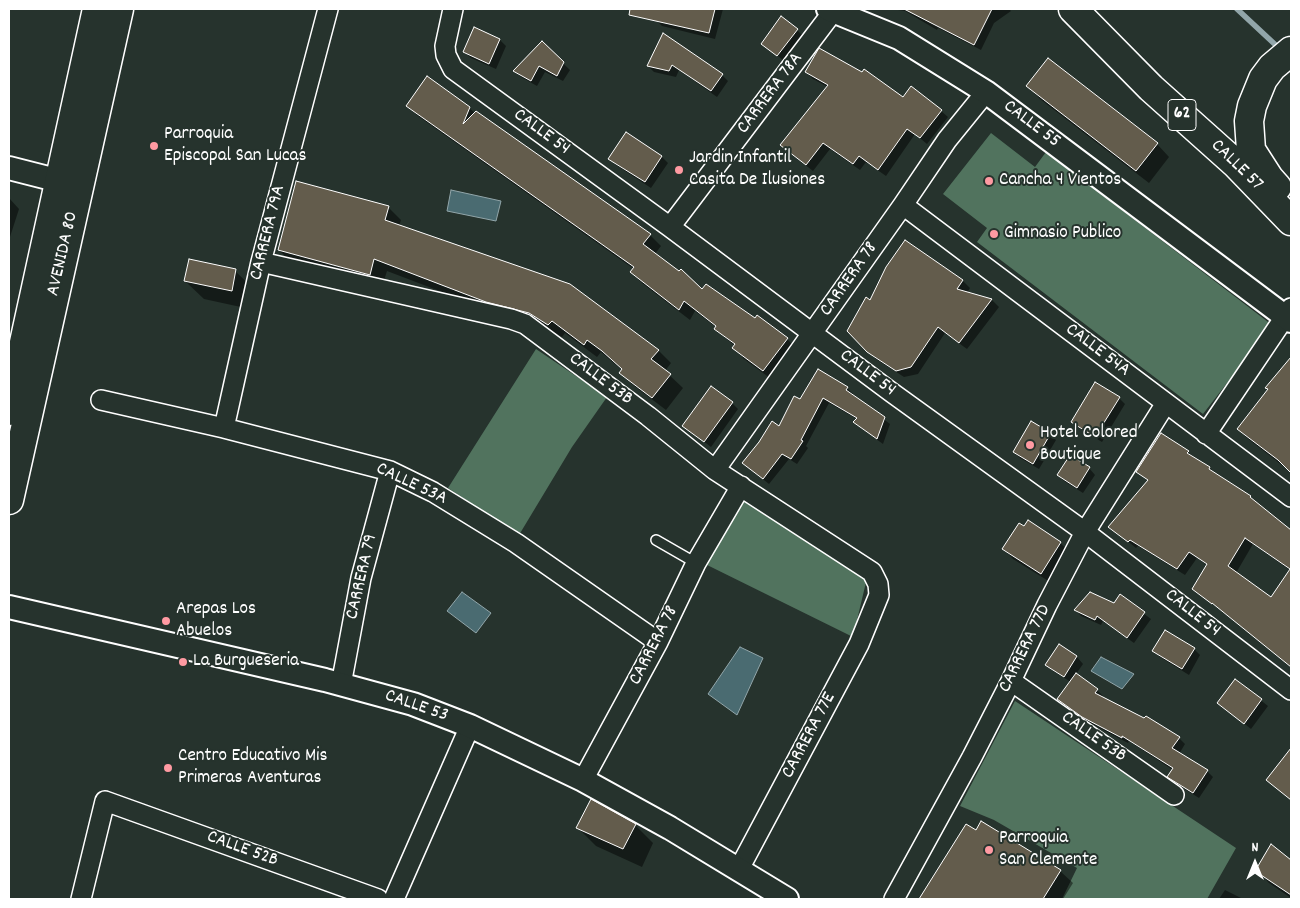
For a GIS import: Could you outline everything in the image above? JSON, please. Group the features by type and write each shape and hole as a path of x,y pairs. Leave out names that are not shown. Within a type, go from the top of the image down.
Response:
{"main road":[{"name":"AVENIDA 80","path":"9,410 12,381 60,180 97,9"},
{"name":"AVENIDA 80","path":"9,500 119,9"},
{"name":"CALLE 57","path":"1073,9 1151,88 1236,164 1291,221"},
{"path":"1291,51 1272,67 1263,79 1257,92 1249,121 1251,150 1269,178 1291,204"}],"street":[{"name":"CARRERA 79A","path":"224,428 261,262 328,9"},
{"name":"CALLE 54","path":"453,9 446,46 446,55 453,69 670,227 1008,478 1085,532 1291,690"},
{"name":"CALLE 55","path":"832,9 899,38 986,92 1289,315"},
{"name":"CARRERA 78A","path":"670,227 832,9"},
{"name":"CARRERA 78","path":"715,470 813,334 947,140 986,92"},
{"path":"9,168 60,180"},
{"name":"CALLE 54A","path":"903,205 1291,496"},
{"name":"CALLE 53B","path":"261,262 511,319 525,324 648,416 715,470 872,572 879,590 877,602"},
{"path":"1206,434 1289,315"},
{"name":"CALLE 53A","path":"101,400 224,428 390,471 433,492 516,543 658,642"},
{"name":"CARRERA 77D","path":"894,899 972,757 1085,532 1166,404"},
{"name":"CARRERA 79","path":"341,685 361,578 390,471"},
{"name":"CARRERA 78","path":"583,780 658,642 696,563 741,486"},
{"name":"CARRERA 77E","path":"739,869 859,644 877,602"},
{"name":"CALLE 53","path":"9,607 325,680 414,704 470,726 583,780 670,828 787,899"},
{"name":"CALLE 53B","path":"1011,681 1174,795"},
{"path":"394,899 470,726"},
{"name":"CALLE 52B","path":"81,899 105,800 378,899"}],"lane":[{"path":"656,540 696,563"}],"green space":[{"path":"991,133 1035,167 1046,152 1272,325 1203,414 977,242 987,228 943,194"},
{"path":"536,349 607,397 572,447 519,535 448,488"},
{"path":"742,488 867,578 853,637 701,562"},
{"path":"1015,701 1236,848 1207,899 1062,899 1077,868 994,820 960,806"}],"water":[{"path":"451,190 501,201 496,221 447,211"},
{"path":"462,592 491,613 476,633 447,611"},
{"path":"740,647 763,658 737,715 708,694"},
{"path":"1101,657 1134,674 1122,689 1091,671"}],"building":[{"path":"630,9 715,9 709,33 629,15"},
{"path":"904,9 992,9 974,45"},
{"path":"781,16 798,29 777,56 761,44"},
{"path":"474,27 500,39 489,64 463,52"},
{"path":"663,33 723,74 711,91 672,65 669,71 647,66"},
{"path":"542,41 564,62 557,76 539,66 531,81 513,71"},
{"path":"819,48 862,72 864,69 903,97 911,86 942,110 920,138 907,129 878,170 859,156 853,164 823,143 806,165 780,145 828,85 805,72"},
{"path":"1048,58 1158,143 1136,171 1026,86"},
{"path":"427,76 470,107 463,124 476,111 651,234 643,244 679,271 681,269 702,289 706,284 755,318 757,315 788,338 763,371 732,348 735,344 714,329 716,326 684,301 679,310 630,272 634,267 406,106"},
{"path":"626,132 662,156 645,182 608,159"},
{"path":"296,181 389,206 385,220 570,284 659,350 651,359 671,374 652,398 619,373 622,369 602,351 587,340 584,345 552,321 548,325 529,313 486,302 374,259 370,275 278,250"},
{"path":"905,240 963,280 957,289 992,299 959,343 938,327 911,367 896,371 867,352 847,331 866,297 870,300 886,267"},
{"path":"189,259 236,269 232,291 184,281"},
{"path":"1291,357 1291,473 1278,460 1237,429 1268,389 1265,388"},
{"path":"818,369 848,387 846,390 885,417 877,439 853,422 857,418 823,398 801,440 803,441 791,459 782,454 763,479 742,463 759,442 772,421 779,426 794,396 800,399"},
{"path":"1095,382 1120,397 1095,437 1071,422"},
{"path":"711,386 733,402 704,442 682,426"},
{"path":"1031,421 1051,433 1033,464 1013,452"},
{"path":"1161,433 1189,451 1187,453 1210,467 1209,469 1251,496 1291,530 1291,667 1192,589 1207,564 1189,552 1177,569 1130,540 1128,542 1108,527 1148,480 1136,472","holes":["1245,538 1290,569 1271,597 1228,566"]},
{"path":"1070,455 1090,467 1077,488 1057,475"},
{"path":"1028,520 1061,542 1041,574 1002,549 1019,523 1024,526"},
{"path":"1090,592 1114,603 1120,594 1145,612 1127,638 1097,616 1095,620 1074,610"},
{"path":"1165,630 1195,648 1182,669 1152,651"},
{"path":"1059,644 1077,656 1064,677 1045,665"},
{"path":"1076,673 1098,689 1095,693 1144,718 1146,716 1180,737 1172,748 1208,770 1193,793 1167,777 1173,768 1122,736 1122,738 1082,717 1057,699"},
{"path":"1235,679 1262,699 1244,724 1217,703"},
{"path":"1291,748 1291,800 1266,780"},
{"path":"591,799 636,824 623,849 576,828"},
{"name":"Parroquia San Clemente","path":"981,821 1061,870 1043,899 919,899 966,824 976,830"},
{"path":"1271,844 1291,860 1291,895 1255,871"}],"waterway":[{"path":"1237,9 1281,50"}],"place":[{"name":"Parroquia Episcopal San Lucas","path":"154,146"},
{"name":"Jardin Infantil Casita De Ilusiones","path":"679,170"},
{"name":"Cancha 4 Vientos","path":"989,181"},
{"name":"Gimnasio Publico","path":"994,234"},
{"name":"Hotel Colored Boutique","path":"1030,445"},
{"name":"Arepas Los Abuelos","path":"166,621"},
{"name":"La Burgueseria","path":"183,662"},
{"name":"Centro Educativo Mis Primeras Aventuras","path":"168,768"},
{"name":"Parroquia San Clemente","path":"989,850"}]}
